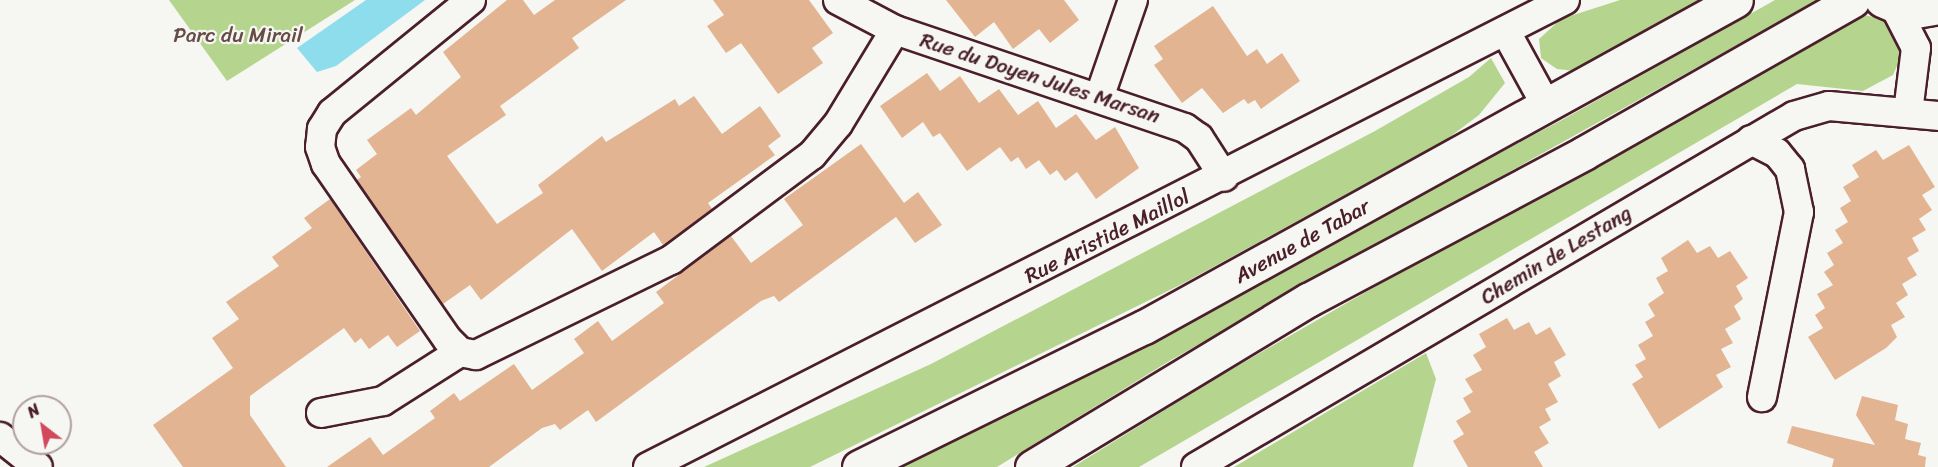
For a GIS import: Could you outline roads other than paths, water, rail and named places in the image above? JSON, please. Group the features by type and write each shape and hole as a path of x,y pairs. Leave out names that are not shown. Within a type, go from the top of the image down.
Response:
{"main road":[{"name":"Avenue de Tabar","path":"859,467 1144,327 1547,108 1736,0"},
{"path":"1032,467 1308,300 1584,153 1853,0"},
{"path":"1888,4 1910,12 1938,7"}],"street":[{"path":"460,352 326,164 320,147 332,113 471,0"},
{"name":"Rue du Doyen Jules Marsan","path":"838,0 895,30 1185,128 1199,138 1224,177"},
{"path":"1100,98 1133,0"},
{"name":"Rue Aristide Maillol","path":"648,467 1224,177 1565,0"},
{"path":"1888,4 1916,48 1927,114"},
{"path":"321,413 383,400 460,352 476,355 499,346 671,260 812,154 838,124 895,30"},
{"path":"1506,32 1547,108"},
{"name":"Chemin de Lestang","path":"1196,467 1751,140 1809,109 1927,114"},
{"path":"1751,140 1777,153 1790,169 1799,212 1762,397"},
{"path":"0,436 38,467"}],"water":[{"path":"366,0 425,0 336,66 317,72 297,48"}],"park label":[{"name":"Parc du Mirail","path":"238,35"}]}
